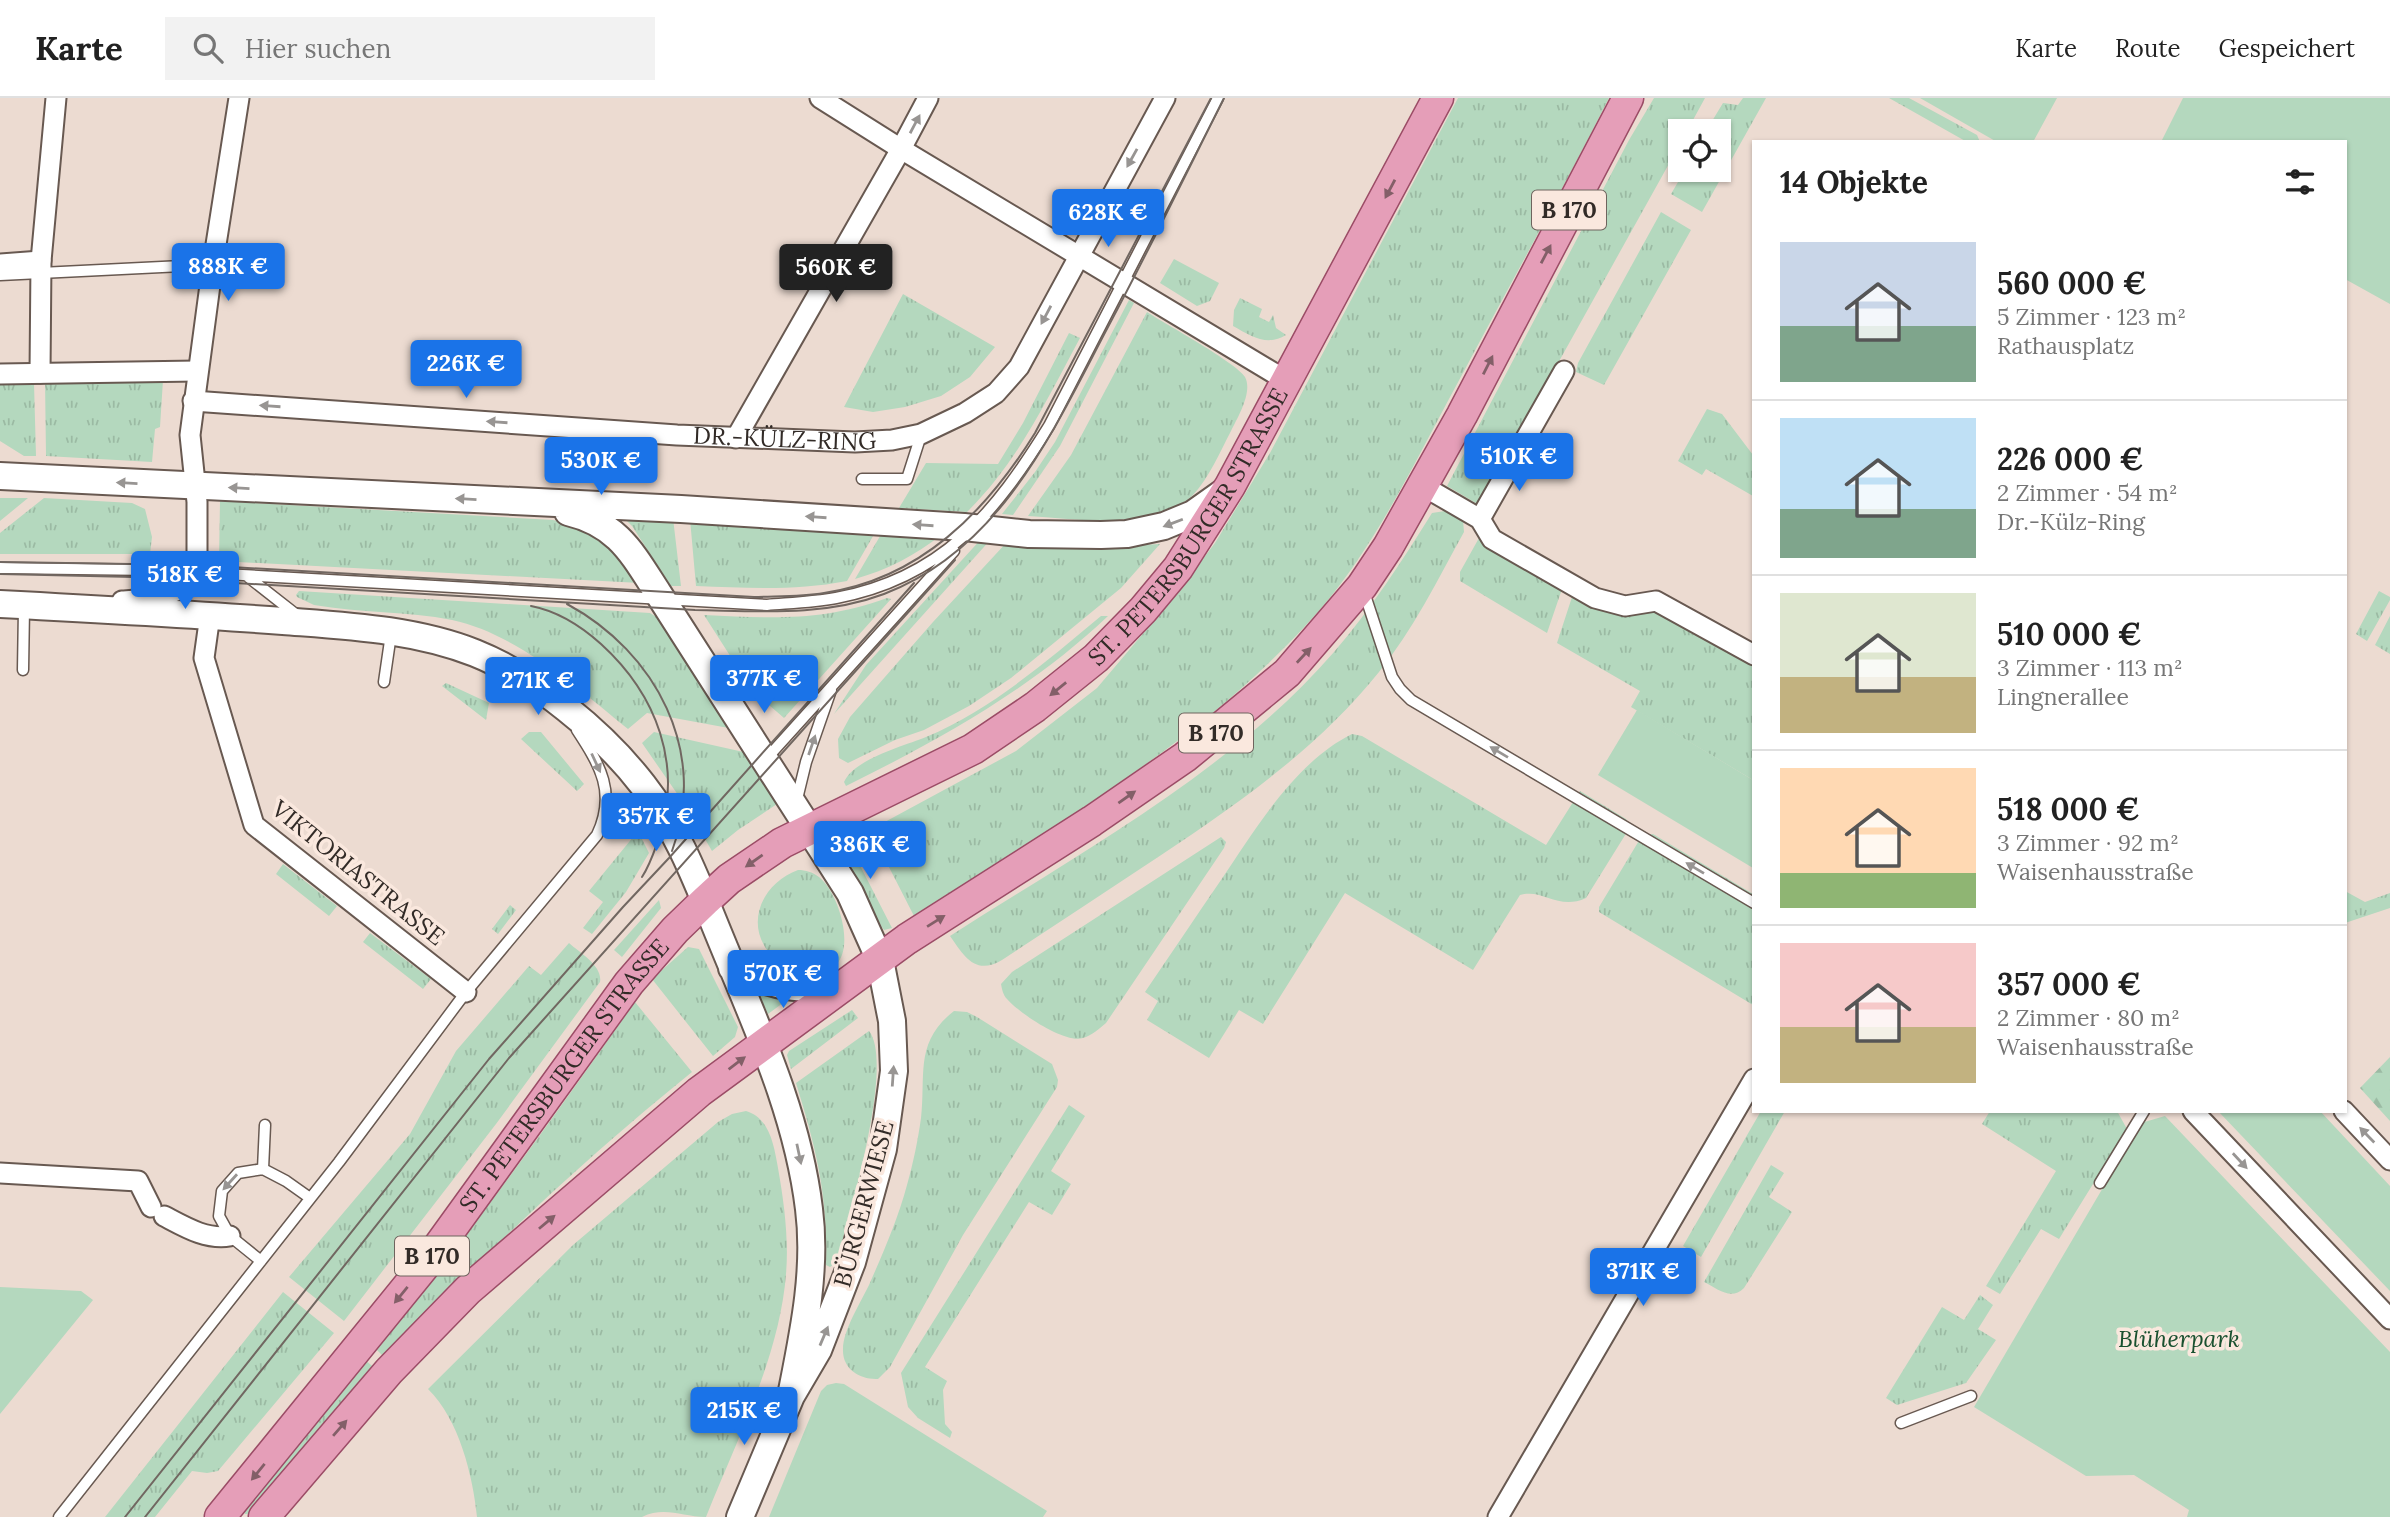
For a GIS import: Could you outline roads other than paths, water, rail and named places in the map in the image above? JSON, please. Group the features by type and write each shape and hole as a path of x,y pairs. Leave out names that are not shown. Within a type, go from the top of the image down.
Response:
{"main road":[{"name":"ST. PETERSBURGER STRASSE","path":"802,817 852,810 972,749 1035,707 1096,658 1143,610 1178,568 1230,486 1438,98"},
{"name":"B 170","path":"264,1517 389,1371 468,1290 689,1100 907,939 1092,821 1185,757 1287,673 1362,586 1388,547 1462,415 1628,98"},
{"path":"0,476 681,509 968,534 1101,535 1146,531 1193,514 1230,486"},
{"path":"534,503 587,516 614,532 631,552 802,817"},
{"name":"BÜRGERWIESE","path":"23,605 211,615 392,631 474,652 508,668 538,687 612,751 644,786 676,839 764,1042 799,1149 810,1212 811,1275 791,1396"},
{"name":"B 170","path":"705,901 802,817"},
{"name":"BÜRGERWIESE","path":"740,1517 791,1396 818,1350 852,1262 883,1149 894,1071 890,1003 880,960 850,893 802,817"},
{"name":"ST. PETERSBURGER STRASSE","path":"220,1517 425,1265 629,983 659,947 705,901"},
{"path":"732,968 787,987 844,986"}],"street":[{"path":"40,373 41,261 56,98"},
{"path":"23,605 163,597 180,591 195,580 195,486 190,435 193,401 239,98"},
{"path":"820,98 1287,381"},
{"path":"736,438 929,98"},
{"name":"DR.-KÜLZ-RING","path":"193,401 736,438 855,442 892,440 921,434 965,413 996,393 1019,367 1165,98"},
{"path":"0,264 41,261"},
{"path":"0,374 197,371"},
{"path":"1480,519 1564,371"},
{"path":"1423,486 1480,519 1492,539 1595,598 1625,606 1656,601 1752,654"},
{"name":"VIKTORIASTRASSE","path":"211,615 204,659 254,825 466,992"},
{"path":"1498,1517 1752,1082"},
{"path":"2195,1113 2390,1319"},
{"path":"2346,1113 2390,1160"},
{"path":"0,1173 138,1181 158,1212 192,1231 217,1238 230,1236"}],"lane":[{"path":"765,760 953,554 996,503 1049,426 1218,98"},
{"path":"0,275 183,266 212,270"},
{"path":"862,479 907,479 921,434"},
{"path":"0,568 197,572 767,605 839,598 886,584 933,562 968,534"},
{"path":"247,575 307,623"},
{"path":"1362,586 1392,677 1411,700 1752,902"},
{"path":"23,605 23,670"},
{"path":"384,681 392,631"},
{"path":"802,817 806,762 832,686"},
{"path":"59,1517 310,1198 466,992 597,835 606,817 607,792 593,754 560,705"},
{"path":"2100,1183 2143,1113"},
{"path":"263,1169 265,1125"},
{"path":"261,1261 230,1236 219,1216 222,1191 238,1173 263,1169 310,1198"},
{"path":"1901,1423 1971,1396"}],"tram line":[{"path":"0,562 197,565 754,597 824,593 859,585 891,573 920,557 972,515 1016,462 1035,433 1211,98"},
{"path":"0,574 134,577 695,610 791,611 838,606 884,594 925,574 961,548 993,517 1020,482 1067,405 1139,269 1224,98"},
{"path":"145,1517 509,1058 955,560"},
{"path":"125,1517 489,1059 914,583"},
{"path":"567,604 599,624 626,649 649,677 667,708 679,742 684,777 682,814 672,851"},
{"path":"531,606 568,620 601,644 621,664 637,686 660,733 666,758 666,811 650,863 642,877"}],"park label":[{"name":"Blüherpark","path":"2179,1339"}]}
